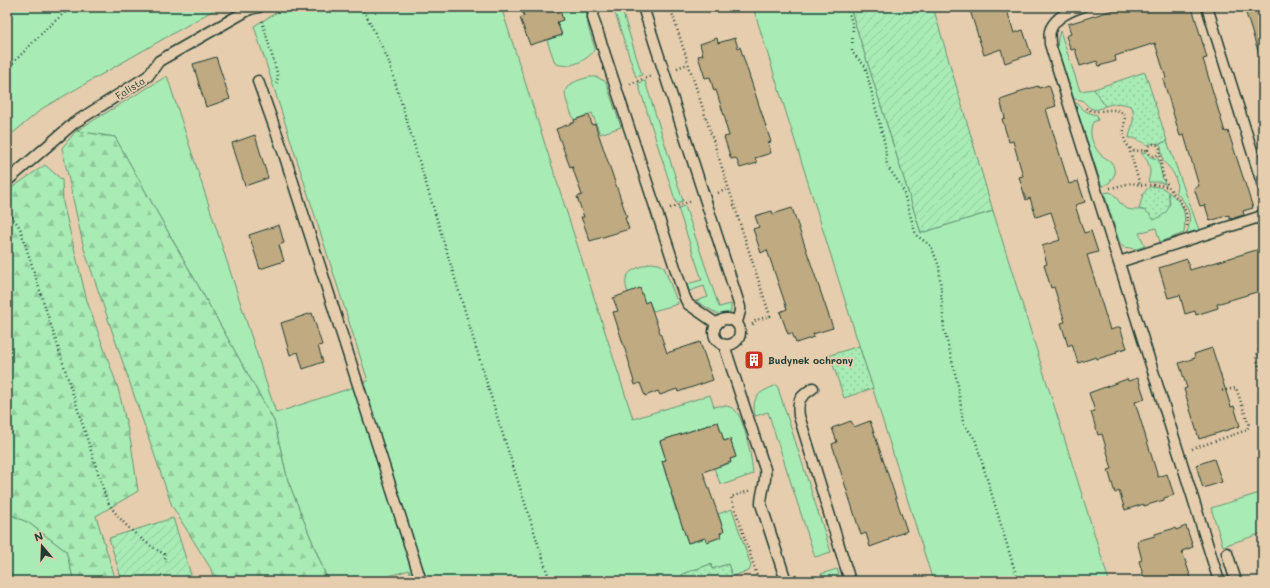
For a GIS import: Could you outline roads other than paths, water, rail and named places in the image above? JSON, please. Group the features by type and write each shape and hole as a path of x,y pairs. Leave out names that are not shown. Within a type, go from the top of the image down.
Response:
{"lane":[{"name":"Falista","path":"7,181 74,123 148,76 159,61 258,7"},
{"path":"594,7 593,18 685,298 688,304 716,324"},
{"path":"643,7 740,307 737,322"},
{"path":"1081,7 1070,11 1056,20 1050,32 1050,44 1218,581"},
{"path":"1207,7 1263,186"},
{"path":"258,82 287,161 422,581"},
{"path":"1119,262 1259,217 1263,214"},
{"path":"727,318 737,322 741,330 740,336 735,343 727,345 717,340 714,335 716,324 722,319 727,318"},
{"path":"727,345 726,351 765,469 764,486 760,504 786,581"},
{"path":"813,388 801,396 798,405 799,416 850,581"},
{"path":"1227,553 1236,581"}],"place":[{"name":"Budynek ochrony","path":"754,360"}]}
